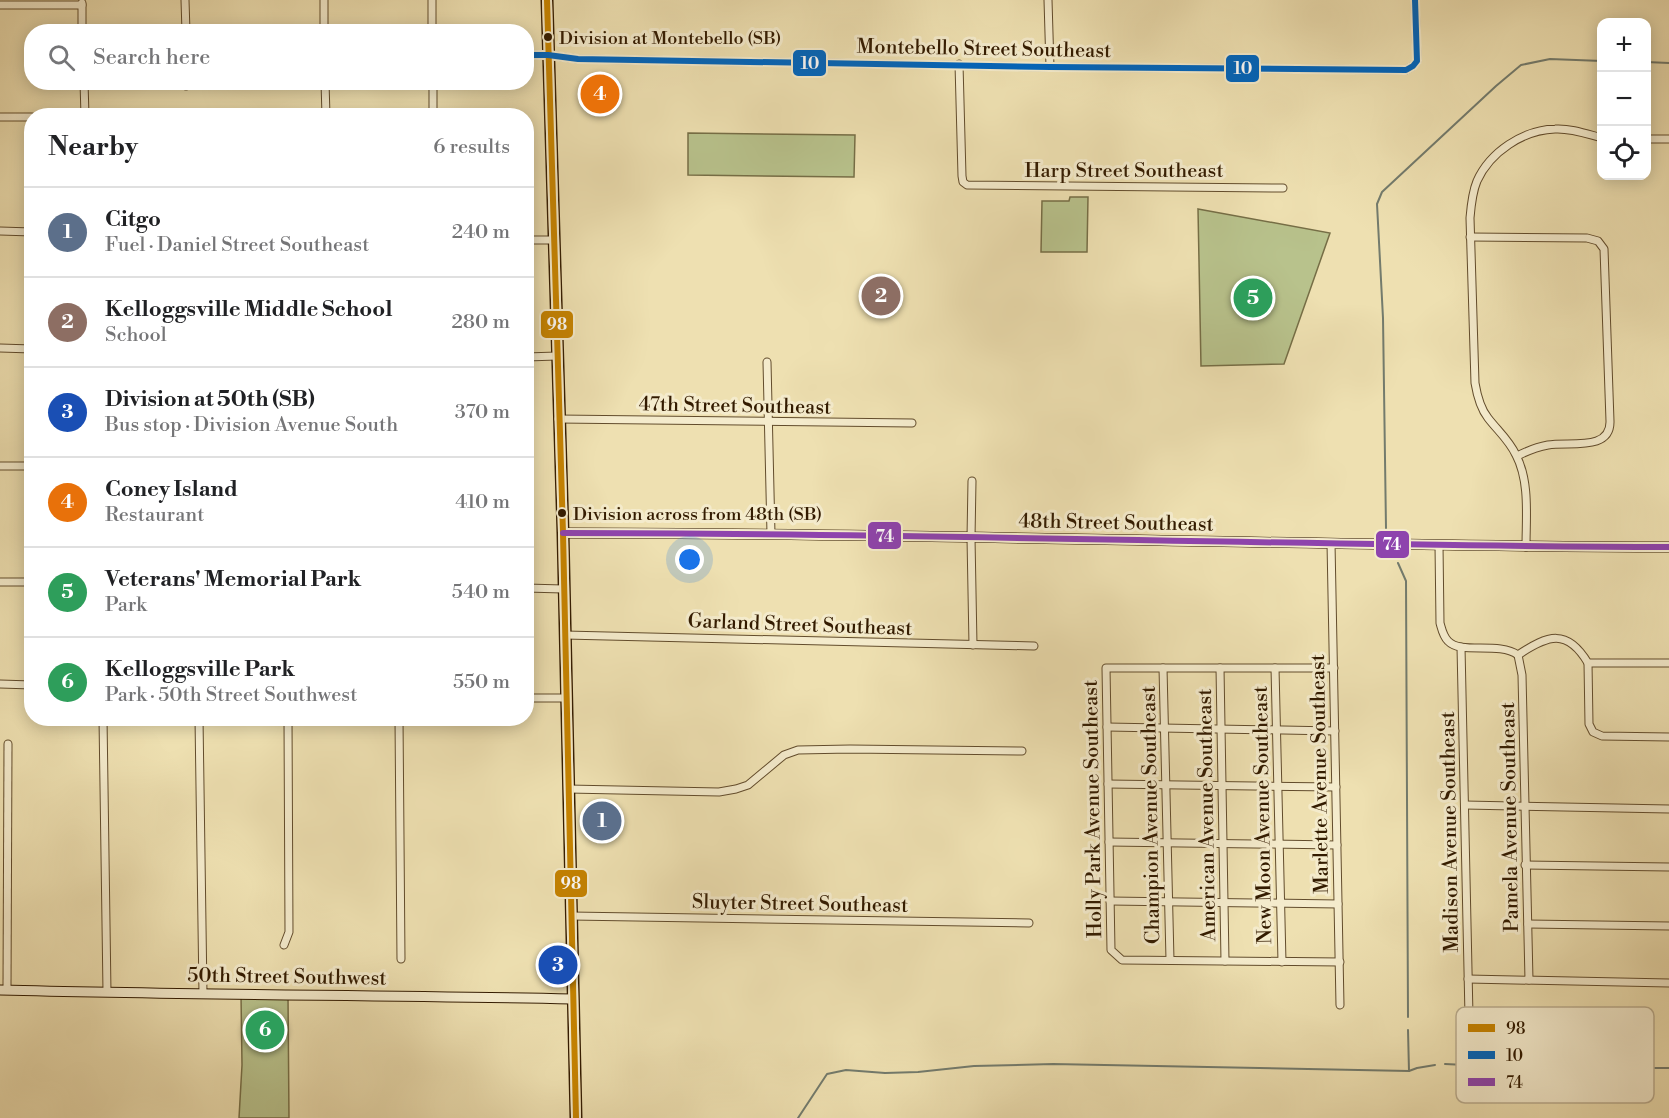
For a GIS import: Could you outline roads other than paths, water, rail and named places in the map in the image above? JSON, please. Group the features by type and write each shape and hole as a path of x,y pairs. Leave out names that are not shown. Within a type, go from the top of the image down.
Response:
{"main road":[{"path":"547,0 563,534 576,1118"}],"street":[{"path":"185,0 186,24"},
{"path":"324,0 324,24"},
{"path":"432,0 432,24"},
{"path":"1048,0 1050,67"},
{"name":"Montebello Street Southeast","path":"534,55 578,58 1050,67 1406,70 1417,61 1415,0"},
{"path":"0,5 82,2 82,24"},
{"name":"Harp Street Southeast","path":"959,64 962,176 965,184 969,186 1282,188"},
{"path":"84,90 84,108"},
{"path":"325,90 326,108"},
{"path":"433,90 433,108"},
{"path":"0,117 24,117"},
{"path":"1526,547 1525,483 1522,466 1504,435 1487,417 1476,391 1473,372 1470,218 1473,193 1490,160 1512,142 1537,132 1555,129 1597,137"},
{"path":"1651,139 1669,139"},
{"path":"0,231 24,232"},
{"path":"1470,237 1581,238 1598,241 1603,245 1605,252 1609,431 1597,442 1550,444 1517,456"},
{"path":"534,240 554,240"},
{"path":"0,348 24,349"},
{"path":"534,357 557,356"},
{"path":"767,362 771,534"},
{"name":"47th Street Southeast","path":"558,419 912,423"},
{"path":"0,466 24,466"},
{"path":"972,481 973,645"},
{"name":"48th Street Southeast","path":"563,534 771,534 1526,547 1669,547"},
{"name":"Marlette Avenue Southeast","path":"1331,543 1340,1005"},
{"path":"1439,545 1440,624 1446,640 1461,647 1503,649 1518,655 1544,639 1556,638 1567,641 1579,649 1588,663 1589,724 1593,732 1602,736 1669,737"},
{"path":"0,582 24,582"},
{"path":"534,588 563,589"},
{"name":"Garland Street Southeast","path":"565,634 1034,646"},
{"name":"Madison Avenue Southeast","path":"1461,647 1469,1007"},
{"name":"Pamela Avenue Southeast","path":"1518,655 1522,675 1529,980"},
{"path":"1588,663 1669,663"},
{"name":"Holly Park Avenue Southeast","path":"1163,668 1107,668 1111,950 1122,960 1170,960"},
{"path":"1163,668 1334,668"},
{"name":"Champion Avenue Southeast","path":"1163,668 1170,960"},
{"name":"American Avenue Southeast","path":"1220,668 1225,961"},
{"name":"New Moon Avenue Southeast","path":"1275,668 1282,962"},
{"path":"0,684 24,685"},
{"path":"534,698 566,698"},
{"path":"103,726 107,992"},
{"path":"199,726 203,994"},
{"path":"284,945 290,932 288,726"},
{"path":"399,726 401,958"},
{"path":"1107,727 1335,731"},
{"path":"3,990 8,744"},
{"path":"568,789 719,792 748,784 784,755 798,750 1022,751"},
{"path":"1108,784 1336,787"},
{"path":"1465,805 1669,809"},
{"path":"1109,842 1337,845"},
{"path":"1525,865 1669,867"},
{"path":"1110,901 1338,904"},
{"name":"Sluyter Street Southeast","path":"571,916 1029,923"},
{"path":"1528,924 1669,926"},
{"path":"1170,960 1340,962"},
{"path":"1468,979 1669,982"},
{"name":"50th Street Southwest","path":"3,990 573,999"}],"waterway":[{"path":"1386,528 1383,318 1377,204 1382,192 1521,65 1550,59 1597,61"},
{"path":"1651,62 1669,63"},
{"path":"1398,563 1406,581 1408,1017"},
{"path":"1408,1030 1409,1071"},
{"path":"798,1118 827,1074 846,1070 885,1073 974,1066 1053,1064 1409,1071 1435,1065"},
{"path":"1445,1064 1456,1065"},
{"path":"1654,1068 1669,1068"}],"place":[{"name":"Division at Montebello (SB)","path":"548,37"},
{"name":"Coney Island","path":"600,94"},
{"name":"Kelloggsville Middle School","path":"881,296"},
{"name":"Veterans' Memorial Park","path":"1253,298"},
{"name":"Division across from 48th (SB)","path":"562,513"},
{"name":"Citgo","path":"602,821"},
{"name":"Division at 50th (SB)","path":"558,965"},
{"name":"Kelloggsville Park","path":"265,1030"}]}
